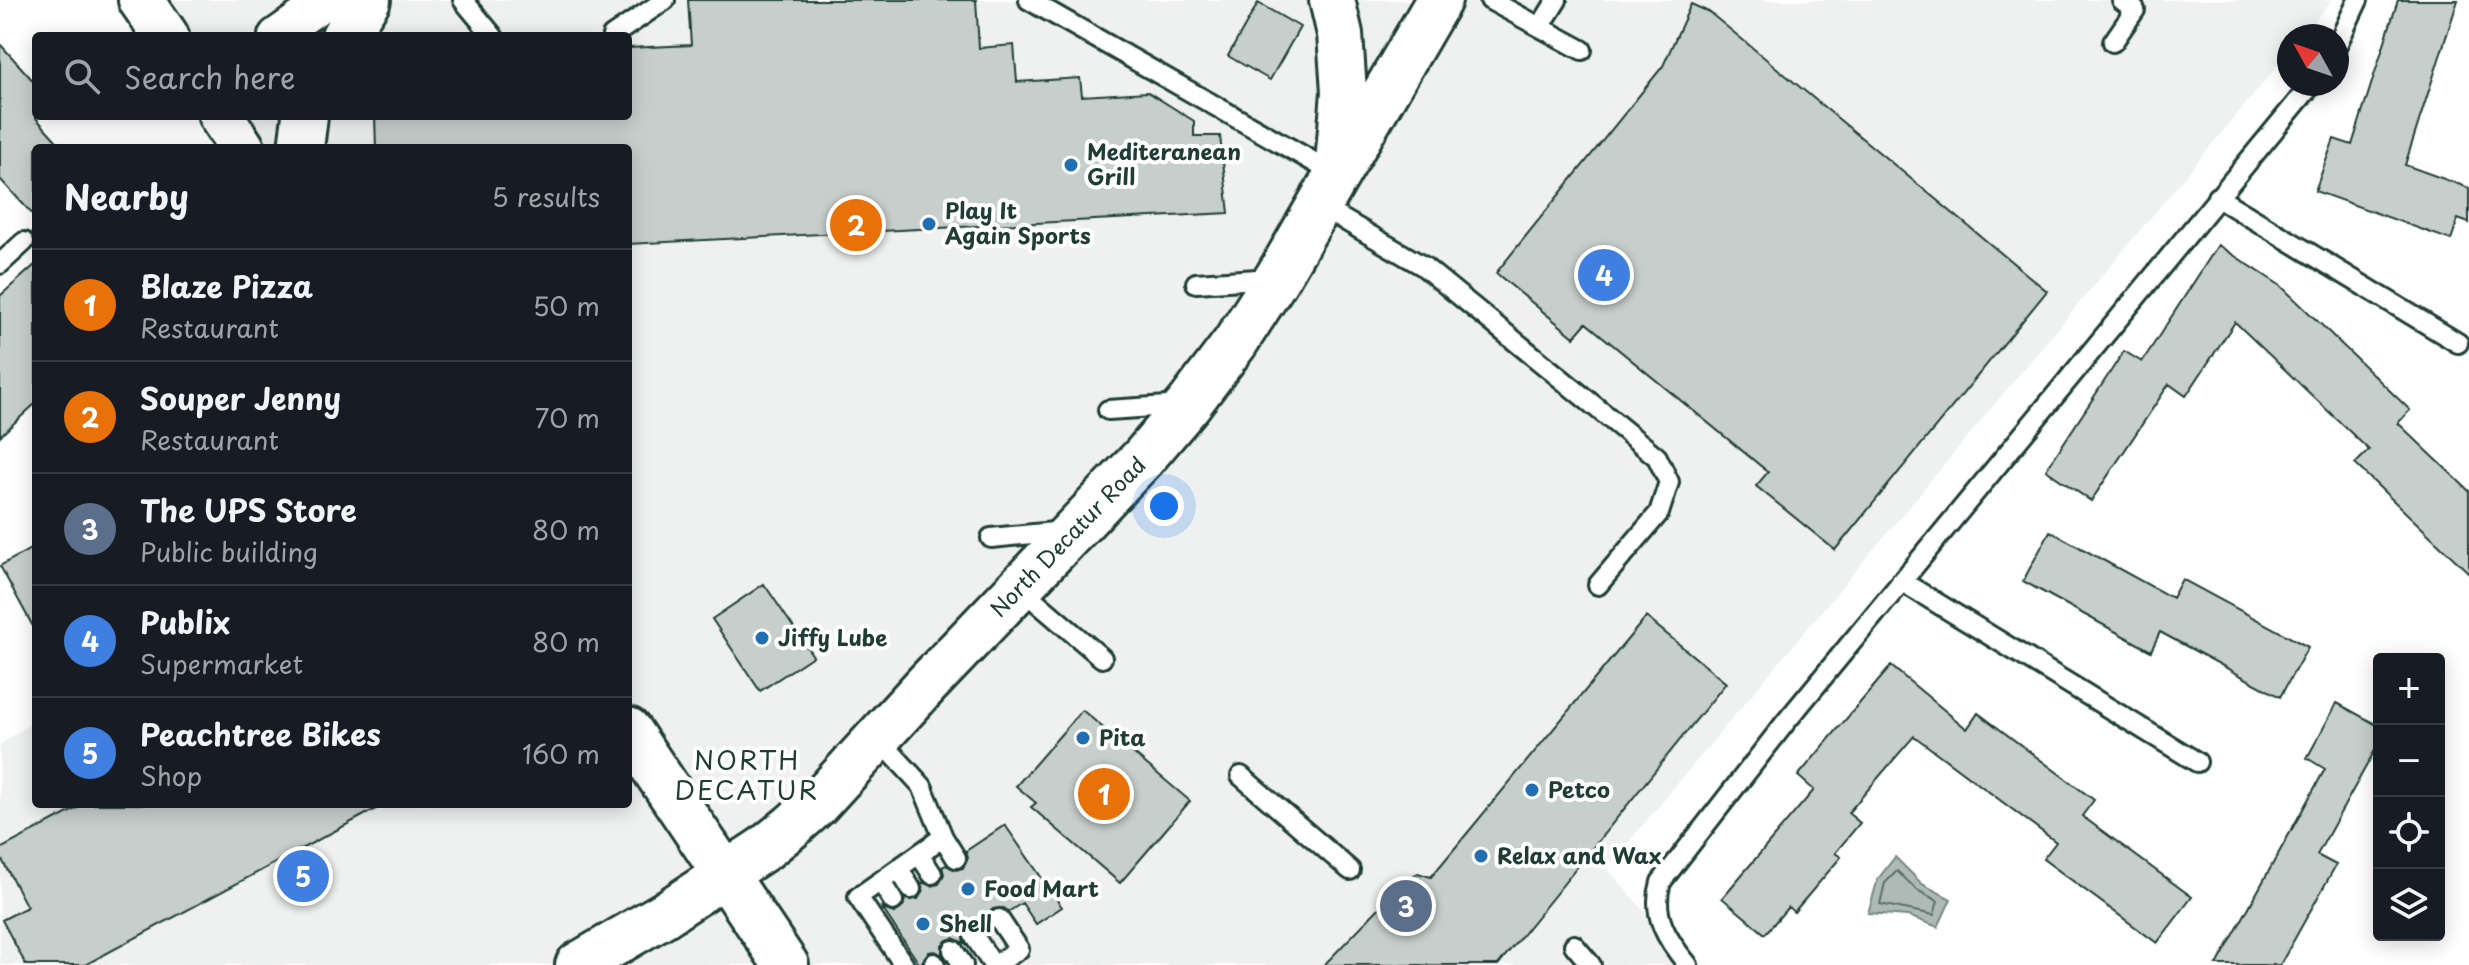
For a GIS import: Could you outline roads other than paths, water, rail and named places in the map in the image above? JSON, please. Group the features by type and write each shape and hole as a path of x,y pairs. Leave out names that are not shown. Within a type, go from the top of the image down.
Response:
{"main road":[{"path":"141,0 163,32"},
{"path":"347,32 368,0"},
{"path":"1328,191 1344,92 1340,34 1332,0"},
{"name":"North Decatur Road","path":"578,965 726,874 779,837 816,805 1132,471 1189,404 1235,343 1277,278 1439,0"},
{"path":"224,120 239,144"},
{"path":"302,144 304,120"},
{"path":"632,736 786,965"}],"street":[{"path":"282,32 327,0"}],"lane":[{"path":"463,0 490,32"},
{"path":"618,32 665,0"},
{"path":"1029,0 1328,191 1604,411 1657,457 1669,482 1659,513 1598,585"},
{"path":"1490,0 1582,50"},
{"path":"1540,27 1557,0"},
{"path":"2113,42 2135,10 2122,0"},
{"path":"2347,24 2358,0"},
{"path":"1688,965 1662,927 1656,897 1661,882 1901,581 2302,96"},
{"path":"2217,197 2458,343"},
{"path":"0,264 24,242"},
{"path":"1196,283 1277,278"},
{"path":"1108,410 1189,404"},
{"path":"991,538 1076,529"},
{"path":"1901,581 2197,762"},
{"path":"1019,587 1102,658"},
{"path":"878,737 922,786 943,837 956,858"},
{"path":"1241,776 1350,870"},
{"path":"904,965 858,897 943,837"},
{"path":"919,854 932,874"},
{"path":"899,869 911,889"},
{"path":"881,882 893,901"},
{"path":"974,936 995,965 1019,949 999,919"},
{"path":"1574,945 1591,965"}],"water":[{"path":"1895,857 1922,884 1951,899 1938,927 1908,916 1868,913 1878,879"}],"place":[{"name":"Mediteranean Grill","path":"1071,165"},
{"name":"Play It Again Sports","path":"929,224"},
{"name":"Souper Jenny","path":"856,225"},
{"name":"Publix","path":"1604,275"},
{"name":"Jiffy Lube","path":"762,638"},
{"name":"Pita","path":"1083,738"},
{"name":"Petco","path":"1532,790"},
{"name":"Blaze Pizza","path":"1104,794"},
{"name":"Relax and Wax","path":"1481,856"},
{"name":"Peachtree Bikes","path":"303,876"},
{"name":"Food Mart","path":"968,889"},
{"name":"The UPS Store","path":"1406,906"},
{"name":"Shell","path":"923,924"}],"district":[{"name":"NORTH DECATUR","path":"747,776"}]}
